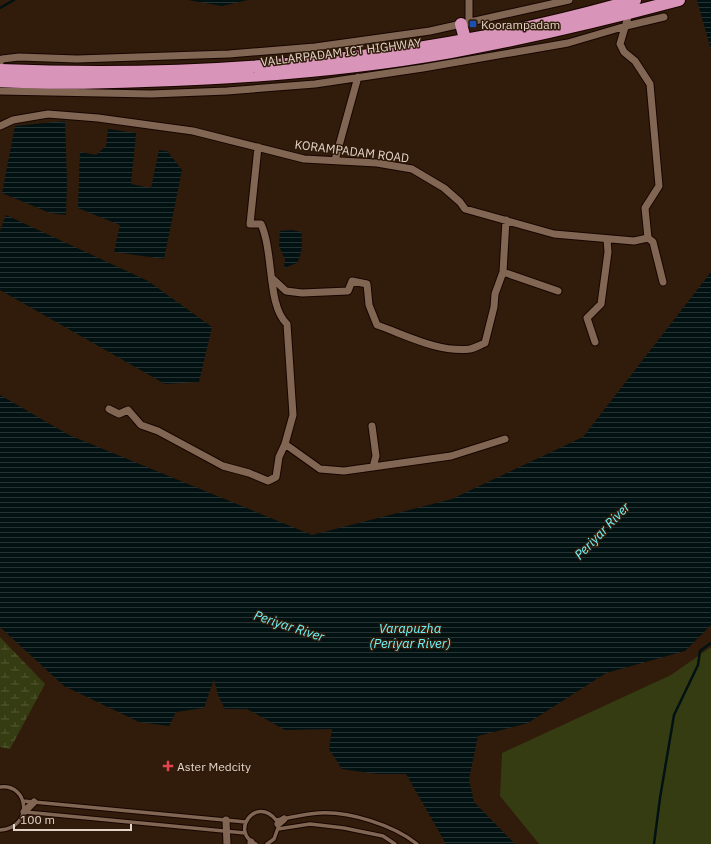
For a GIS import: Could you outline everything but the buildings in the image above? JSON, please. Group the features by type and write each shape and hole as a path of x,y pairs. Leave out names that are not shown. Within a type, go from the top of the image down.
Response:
{"highway":[{"name":"VALLARPADAM ICT HIGHWAY","path":"0,70 53,73 198,75 325,60 465,39 551,22 635,0"},
{"name":"VALLARPADAM ICT HIGHWAY","path":"0,82 97,83 198,75 324,70 450,58 679,0"},
{"path":"465,23 465,39"}],"street":[{"path":"465,23 469,0"},
{"path":"0,62 2,59 19,57 77,59 229,54 315,47 390,38 569,0"},
{"path":"628,17 626,26 622,32 620,44 624,52 635,61 650,84 659,186 645,208 648,238 653,242 663,282"},
{"path":"0,91 143,94 204,92 315,84 358,77 450,58 568,43 626,26 664,18"},
{"path":"335,160 358,77"},
{"name":"KORAMPADAM ROAD","path":"0,126 14,120 48,114 98,118 193,131 304,158 377,163 412,169 444,188 465,209 554,234 634,241 648,238"},
{"path":"109,409 120,414 128,410 141,425 158,431 223,466 248,473 268,481 276,477 279,457 285,444 293,415 287,324 281,318 276,304 267,237 262,224 250,224 258,147"},
{"path":"272,278 286,291 302,293 322,290 348,291 352,281 368,284 369,305 377,325 415,340 452,348 471,349 485,343 494,307 495,294 503,272 506,220"},
{"path":"595,342 587,318 601,304 608,252 607,239"},
{"path":"503,272 558,291"},
{"path":"372,426 376,442 376,456 373,467"},
{"path":"285,444 320,469 344,471 451,456 505,439"},
{"path":"24,812 34,802"},
{"path":"277,824 284,818"},
{"path":"226,820 227,844"}],"lane":[{"path":"0,787 12,788 19,794 23,801 24,812 22,818 16,825 9,829 0,830"},
{"path":"23,801 246,822"},
{"path":"24,812 245,832"},
{"path":"253,843 245,832 246,822 254,813 266,812 277,824 310,824 344,828 383,836 395,844"},
{"path":"284,818 319,813 346,815 373,821 417,844"},
{"path":"269,844 274,839 277,824"},
{"path":"409,844 410,839"}],"green space":[{"path":"0,637 45,684 10,749 0,747"},
{"path":"711,647 711,844 539,844 500,796 502,753 671,675"}],"water":[{"path":"188,0 248,0 222,6"},
{"path":"697,0 711,0 711,50"},
{"path":"65,121 67,181 66,215 50,213 2,193 15,126"},
{"path":"108,129 136,133 131,184 151,188 159,150 167,151 182,170 164,259 114,252 120,225 78,208 80,152 96,155 106,146"},
{"path":"6,215 148,281 212,327 199,382 165,384 0,290 0,231"},
{"path":"292,230 301,232 301,252 297,263 284,268 285,259 279,246 280,231"},
{"name":"Varapuzha (Periyar River)","path":"711,272 711,625 685,651 606,673 528,723 478,736 469,779 474,802 515,844 446,844 406,774 377,774 342,769 329,749 332,729 285,730 247,709 225,709 218,695 214,679 204,708 176,712 169,726 139,722 64,686 0,627 0,395 69,435 312,535 452,499 583,437"}],"waterway":[{"path":"0,8 14,0"},
{"path":"654,844 674,715 698,665 700,651 711,643"}],"place":[{"name":"Koorampadam","path":"473,24"},
{"name":"Aster Medcity","path":"168,766"}],"water label":[{"name":"Periyar River","path":"602,531"},
{"name":"Periyar River","path":"289,626"}]}
